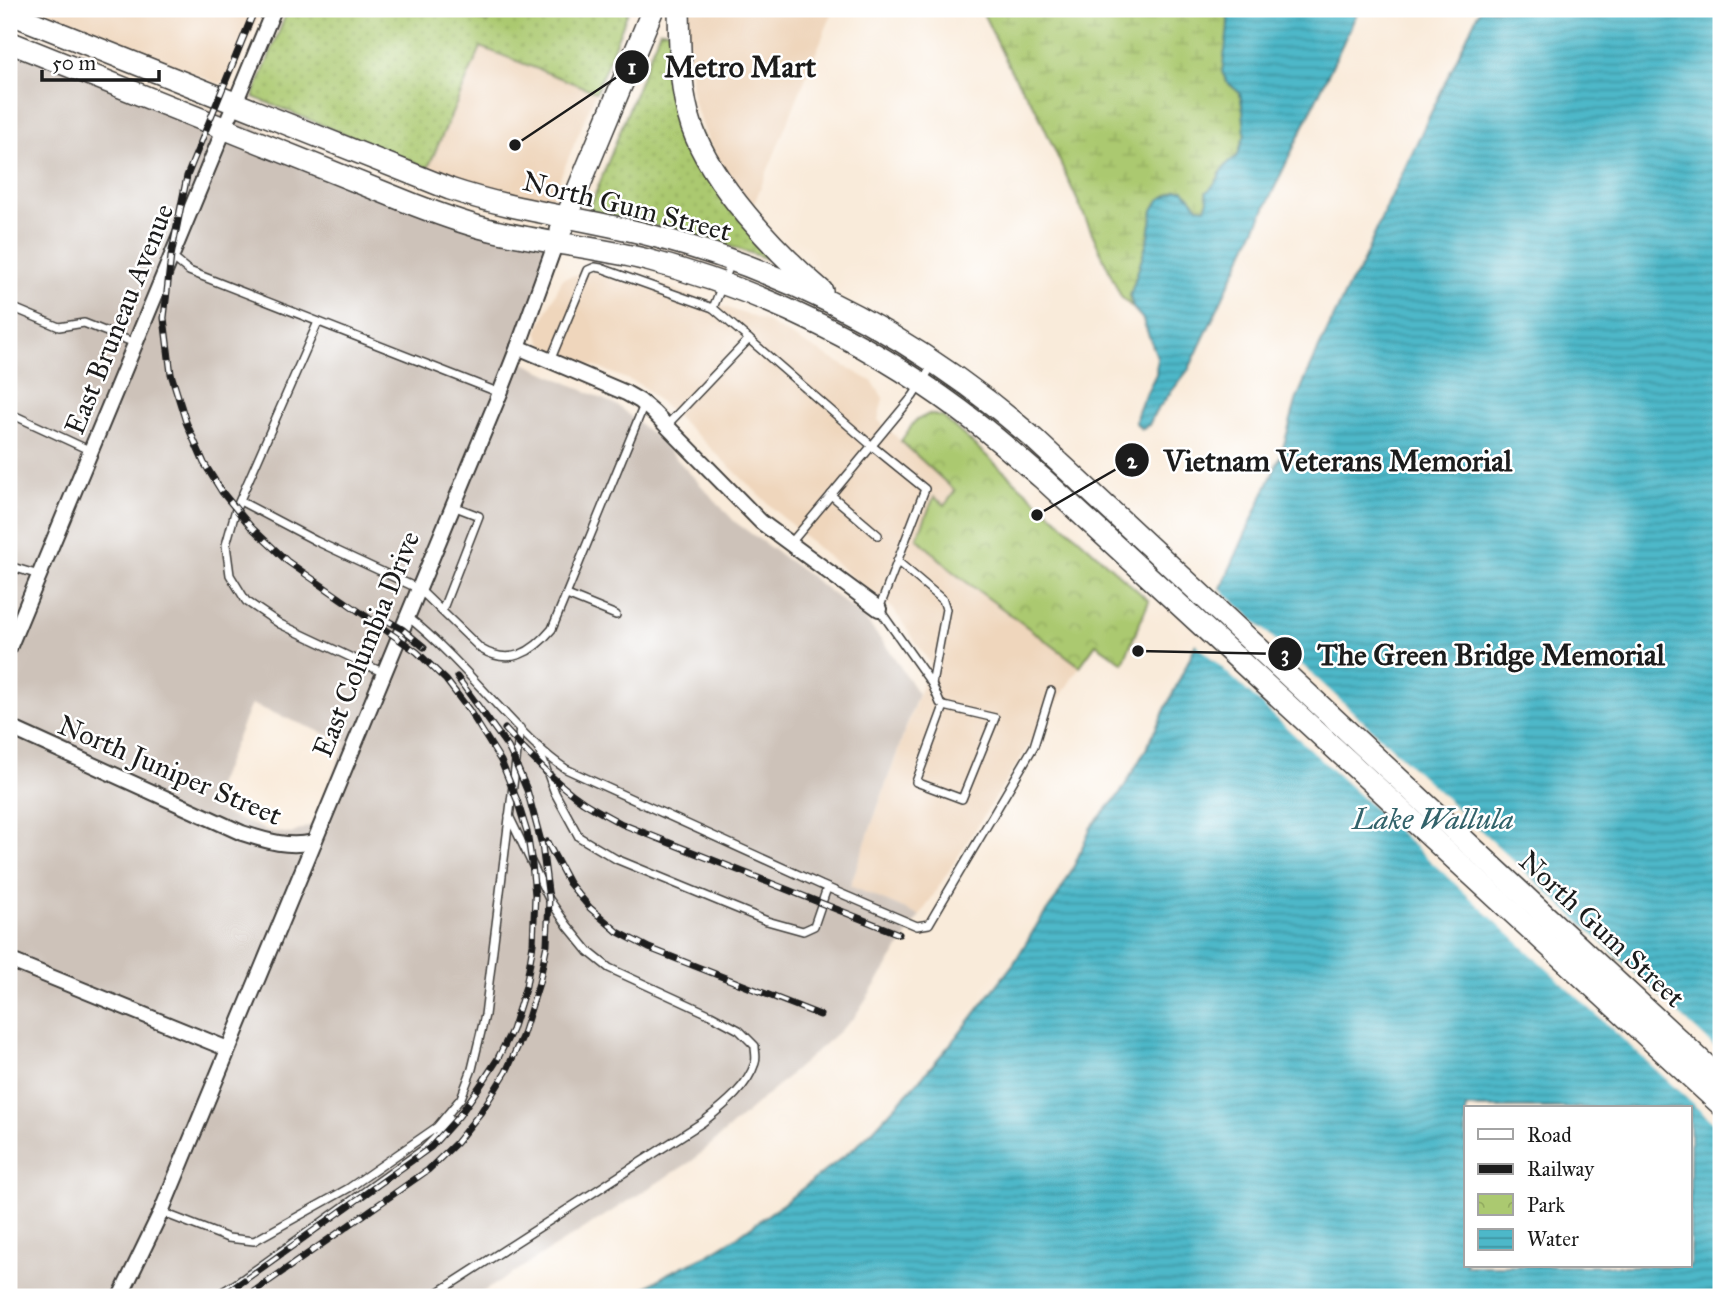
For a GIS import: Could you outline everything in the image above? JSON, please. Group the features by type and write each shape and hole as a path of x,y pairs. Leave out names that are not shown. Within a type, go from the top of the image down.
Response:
{"main road":[{"name":"East Columbia Drive","path":"556,242 653,9"},
{"path":"679,9 683,85 692,126 705,155 727,189 759,228 804,275 842,308"},
{"name":"North Gum Street","path":"9,13 450,189 504,205 656,236 733,260 842,308 935,362 1032,437 1152,565 1721,1105"},
{"name":"North Gum Street","path":"9,43 460,222 498,232 625,254 723,284 775,304 835,332 886,361 978,424 1152,565 1721,1079"}],"street":[{"name":"East Bruneau Avenue","path":"9,648 274,9"},
{"name":"East Columbia Drive","path":"120,1297 161,1212 419,589 500,393 556,242"},
{"path":"518,347 615,388 644,404 753,516 879,609"},
{"name":"North Juniper Street","path":"9,727 242,833 289,845 314,842"},
{"path":"9,960 228,1049"}],"lane":[{"path":"171,256 189,271 500,393"},
{"path":"713,308 733,260"},
{"path":"550,361 588,270 601,268 713,308 925,489 879,609 932,684 940,703 995,718 962,799 916,782 944,706"},
{"path":"9,306 59,327 84,323 135,343"},
{"path":"318,322 240,500 226,545 230,575 246,601 280,624 384,673"},
{"path":"666,426 749,339"},
{"path":"790,544 913,396 935,362"},
{"path":"240,500 316,541 419,589 481,649 491,655 508,658 531,649 552,629 644,404"},
{"path":"9,413 91,451"},
{"path":"831,495 878,535"},
{"path":"442,611 479,516 453,506"},
{"path":"897,561 943,600 946,609 932,684"},
{"path":"9,566 39,575"},
{"path":"567,595 616,615"},
{"path":"407,616 454,659 537,746 576,774 917,926 929,924 1034,746 1051,691"},
{"path":"214,1297 424,1149 442,1131 461,1098 472,1069 485,1015 520,728"},
{"path":"537,746 555,793 579,838 616,859 767,921 803,931 814,926 827,888"},
{"path":"431,1297 703,1122 728,1102 747,1079 756,1061 755,1046 739,1030 609,968 589,952 549,899 509,816"},
{"path":"161,1212 229,1238 254,1241 349,1188 437,1127 461,1098"}],"shaded area":[{"path":"33,9 261,9 235,74 219,84"},
{"path":"687,9 834,9 753,206 732,181 707,138 692,98"},
{"path":"9,33 446,202 557,238 513,358 618,406 659,440 735,522 863,617 890,651 918,694 850,886 920,916 853,1019 692,1161 475,1297 9,1297","holes":["251,704 346,742 313,824 291,834 266,830 209,805"]},
{"path":"481,46 596,92 550,202 501,194 462,183 428,168"},
{"path":"594,271 646,280 765,321 873,382 883,398 878,420 956,491 944,505 935,497 957,575 1080,666 920,916 850,886 930,663 892,608 781,516 641,385 543,346 537,332 563,278"}],"green space":[{"path":"288,9 451,9 487,22 494,9 629,9 596,92 481,47 428,168 253,97"},
{"path":"981,9 1228,9 1227,82 1240,93 1245,134 1237,157 1220,173 1205,208 1198,207 1177,190 1159,200 1153,210 1149,236 1130,296 1133,308 1121,297 1037,111 1011,71"},
{"path":"660,30 670,30 679,99 778,262 701,237 589,210"},
{"path":"929,414 943,417 1149,601 1123,663 1096,644 1080,666 957,575 917,538 934,497 945,505 955,491 901,441 915,421"}],"water":[{"path":"1228,9 1359,9 1189,369 1154,414 1149,425 1141,429 1136,423 1137,415 1156,374 1157,357 1142,318 1133,308 1130,296 1149,236 1153,210 1159,200 1177,190 1184,190 1198,207 1205,208 1208,200 1206,192 1237,157 1245,134 1240,93 1227,82 1222,72"},
{"name":"Lake Wallula","path":"1480,9 1721,9 1721,533 1717,550 1721,567 1721,1297 631,1297 741,1234 853,1149 923,1076 1014,963 1057,897 1091,827 1120,794 1146,749 1281,455 1297,398 1320,346 1350,283 1359,271"}],"pier":[{"path":"1217,586 1721,1053 1721,1130 1193,641"}],"railway":[{"path":"225,1294 431,1147 459,1116 497,1060 512,1030 526,986 533,944 535,895 527,832 517,800 501,761 469,710 446,680 417,652 287,561 251,527 222,492 204,463 186,422 171,374 164,318 171,256 187,176 255,9"},
{"path":"381,617 402,629 424,647"},
{"path":"246,1297 428,1170 456,1143 481,1112 506,1072 522,1037 539,983 547,944 549,899 542,845 527,790 508,747 457,677"},
{"path":"505,729 562,786 583,802 622,824 899,934"},
{"path":"547,842 569,883 590,908 618,932 649,948 820,1015"}],"place":[{"name":"Metro Mart","path":"515,145"},
{"name":"Vietnam Veterans Memorial","path":"1037,515"},
{"name":"The Green Bridge Memorial","path":"1138,651"}]}
